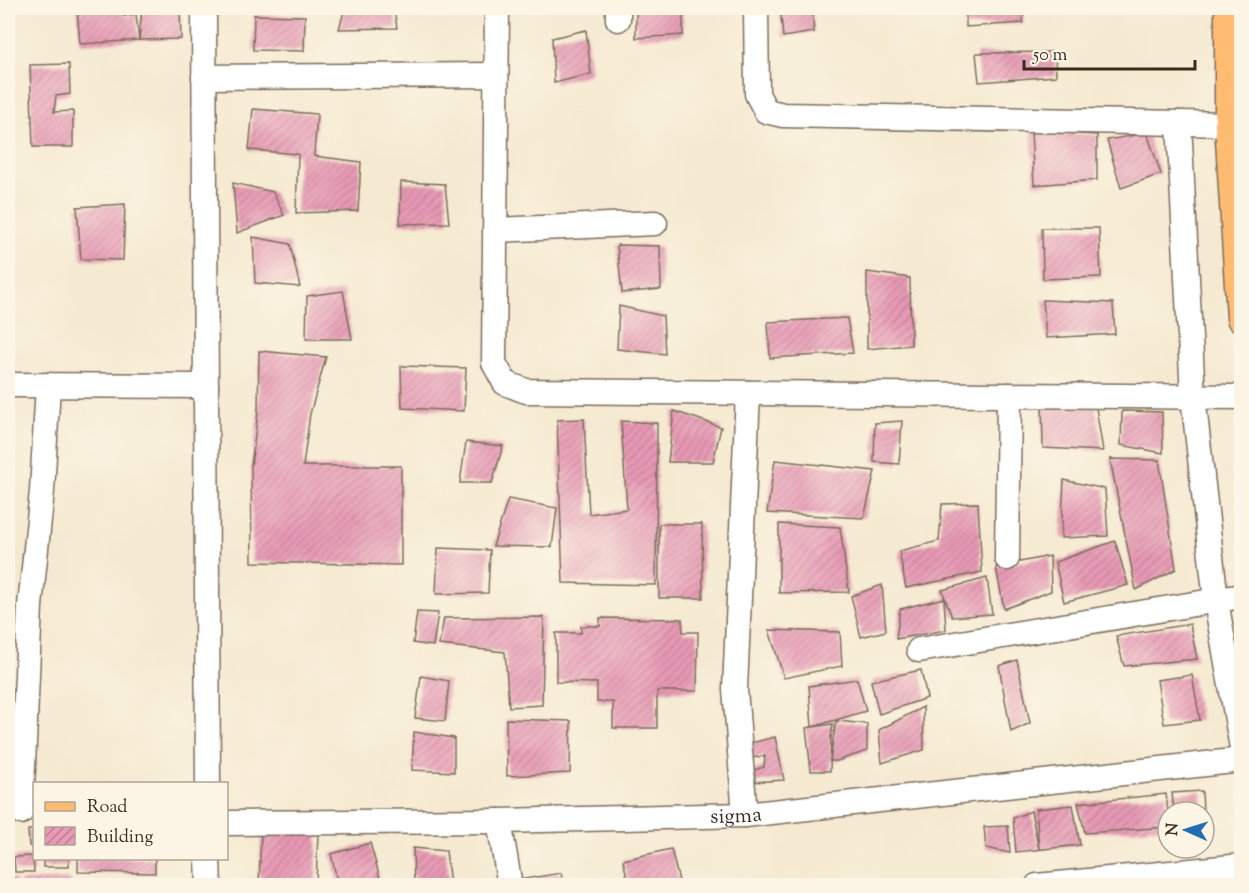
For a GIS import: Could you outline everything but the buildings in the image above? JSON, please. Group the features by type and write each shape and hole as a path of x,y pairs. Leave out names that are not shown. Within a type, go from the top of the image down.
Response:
{"main road":[{"path":"1230,8 1230,124 1242,318"}],"street":[{"path":"204,8 208,782"},
{"path":"496,8 494,363 505,383 526,391 1242,397"},
{"path":"756,8 757,94 766,111 783,115 1230,124"},
{"path":"204,77 496,75"},
{"path":"1179,123 1193,396 1216,600 1242,748"},
{"path":"495,230 655,223"},
{"path":"8,385 206,386"},
{"path":"21,812 30,606 42,491 48,385"},
{"path":"745,815 735,689 748,393"},
{"path":"1007,558 1009,395"},
{"path":"919,650 1242,596"},
{"name":"sigma","path":"228,823 499,821 745,815 1242,760"},
{"path":"499,821 510,885"},
{"path":"208,860 208,885"},
{"path":"1037,885 1242,866"}]}
